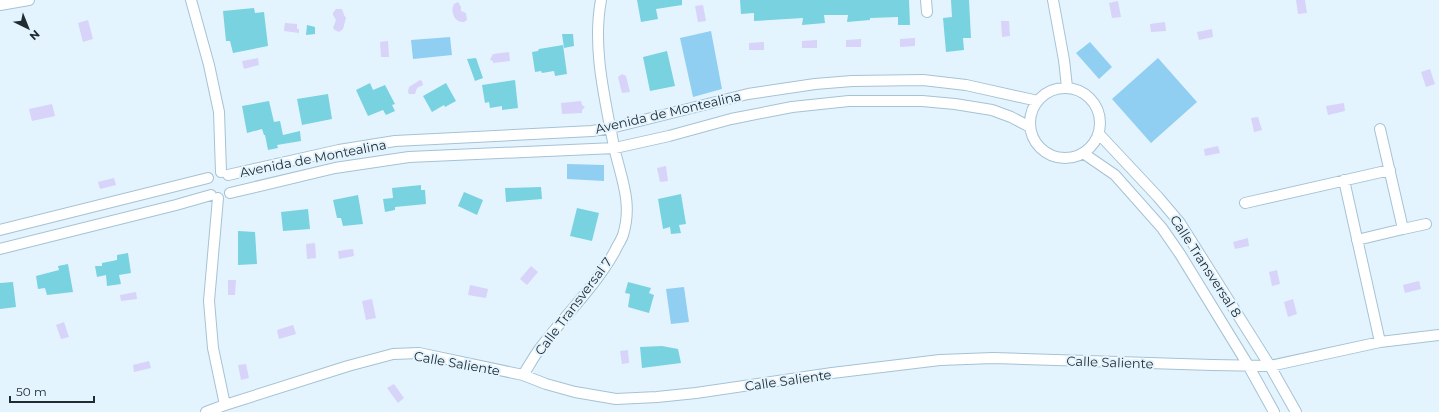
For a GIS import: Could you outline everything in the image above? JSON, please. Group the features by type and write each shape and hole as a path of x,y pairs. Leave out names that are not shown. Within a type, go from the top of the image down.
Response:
{"street":[{"path":"0,5 29,0"},
{"path":"0,249 214,197 222,198 230,193 233,184 231,179 224,173 219,112 209,65 191,0"},
{"name":"Calle Transversal 7","path":"523,375 541,347 593,284 610,260 623,237 626,220 627,196 615,148 603,86 598,42 598,13 601,0"},
{"path":"926,0 927,12"},
{"path":"1053,0 1064,60 1067,87"},
{"name":"Avenida de Montealina","path":"224,173 339,150 395,141 592,131 611,128 748,94 815,84 852,81 923,80 966,85 1038,101"},
{"path":"1067,87 1082,92 1094,102 1100,118 1099,134 1093,145 1083,153 1070,158 1056,157 1043,151 1034,140 1030,127 1030,117 1038,101 1046,93 1067,87"},
{"name":"Avenida de Montealina","path":"230,193 335,168 409,157 615,148 669,136 731,119 792,107 849,101 922,101 955,104 992,110 1030,127"},
{"path":"1380,129 1403,229"},
{"name":"Calle Transversal 8","path":"1099,134 1158,197 1180,223 1270,366 1296,412"},
{"name":"Calle Transversal 8","path":"1083,153 1115,175 1162,228 1180,254 1248,365 1274,412"},
{"path":"1245,203 1390,170"},
{"path":"0,230 208,178 212,174 224,173"},
{"path":"208,178 206,187 214,197 209,301 213,348 225,405"},
{"path":"1344,180 1380,342"},
{"path":"1357,240 1426,224"},
{"name":"Calle Saliente","path":"206,412 348,366 393,354 419,353 523,375 546,384 575,392 616,398 657,397 940,360 993,358 1270,366 1380,342 1439,335"}],"shaded area":[{"path":"1296,0 1305,0 1307,13 1298,14"},
{"path":"1118,1 1121,17 1112,18 1109,3"},
{"path":"458,2 461,7 461,11 466,13 467,20 464,22 455,19 452,10 454,4"},
{"path":"703,5 706,21 698,22 695,6"},
{"path":"336,9 342,9 346,18 343,29 339,32 333,28 336,20 333,13"},
{"path":"88,20 93,39 83,42 78,23"},
{"path":"1001,21 1009,21 1010,36 1002,37"},
{"path":"1165,22 1166,31 1151,32 1150,24"},
{"path":"285,23 297,24 299,33 284,31"},
{"path":"1212,29 1213,37 1199,40 1197,32"},
{"path":"711,31 722,89 693,97 680,38"},
{"path":"450,37 452,55 413,59 411,40"},
{"path":"915,38 915,46 900,47 900,39"},
{"path":"861,39 861,47 846,47 846,40"},
{"path":"817,40 817,48 802,48 802,41"},
{"path":"388,41 389,57 381,57 380,42"},
{"path":"764,42 764,50 749,50 749,43"},
{"path":"1090,42 1112,67 1099,79 1076,53"},
{"path":"509,52 510,61 493,63 493,61 490,60 493,54"},
{"path":"258,58 259,65 244,69 242,61"},
{"path":"1158,58 1197,102 1151,143 1112,99"},
{"path":"1430,69 1435,84 1426,87 1421,72"},
{"path":"622,74 626,76 630,92 622,93 618,77"},
{"path":"420,80 422,81 423,85 417,88 415,94 409,94 409,87"},
{"path":"581,101 582,105 585,107 582,110 582,113 562,114 561,103"},
{"path":"1344,103 1345,111 1328,115 1326,106"},
{"path":"52,104 55,116 32,121 29,109"},
{"path":"1258,117 1262,130 1254,132 1251,118"},
{"path":"1218,146 1220,153 1205,156 1204,149"},
{"path":"567,164 604,165 604,181 567,179"},
{"path":"666,166 668,181 660,182 657,168"},
{"path":"114,178 116,185 100,189 98,182"},
{"path":"1248,238 1249,246 1235,249 1233,242"},
{"path":"315,243 316,258 307,259 306,244"},
{"path":"353,249 354,256 339,259 338,251"},
{"path":"531,266 538,272 527,285 520,279"},
{"path":"1277,270 1280,284 1272,286 1269,272"},
{"path":"228,280 236,280 235,295 228,295"},
{"path":"1419,281 1421,289 1405,293 1403,285"},
{"path":"470,285 488,289 486,298 468,295"},
{"path":"684,287 689,322 671,324 666,289"},
{"path":"136,292 137,299 121,301 120,295"},
{"path":"372,299 376,318 366,320 362,301"},
{"path":"1293,299 1297,314 1288,317 1284,302"},
{"path":"64,322 69,337 61,339 56,325"},
{"path":"293,325 296,334 279,339 277,330"},
{"path":"628,350 629,363 622,364 620,351"},
{"path":"149,361 151,368 134,372 133,365"},
{"path":"246,364 249,378 241,380 238,365"},
{"path":"394,384 404,398 398,403 387,388"}],"building":[{"path":"637,0 682,0 682,5 656,9 658,19 641,22"},
{"path":"740,0 909,0 910,25 898,25 898,17 870,18 870,20 847,22 848,15 824,15 825,23 802,25 803,18 754,21 754,13 741,14"},
{"path":"951,0 969,0 971,38 963,38 964,50 946,52 943,18 952,17"},
{"path":"254,8 255,13 264,12 268,46 233,53 230,41 226,41 223,11"},
{"path":"307,25 315,27 315,34 306,35"},
{"path":"562,34 573,34 574,46 564,48"},
{"path":"563,45 567,74 555,76 554,71 542,73 541,71 535,72 532,52 538,51 539,49"},
{"path":"667,51 675,86 650,91 643,57"},
{"path":"476,58 483,78 475,81 467,59"},
{"path":"515,80 518,108 502,110 502,106 490,108 489,102 485,103 482,85"},
{"path":"370,83 373,90 385,85 395,104 392,105 395,111 386,115 383,110 368,116 356,90"},
{"path":"446,83 456,101 445,107 444,105 432,112 423,96"},
{"path":"328,94 332,119 302,125 297,99"},
{"path":"269,101 274,122 280,121 283,135 300,131 301,141 277,145 278,148 268,150 265,135 262,129 247,133 242,106"},
{"path":"421,185 421,190 425,190 426,204 395,207 395,210 385,212 383,199 393,198 392,188"},
{"path":"541,187 542,199 506,202 505,188"},
{"path":"464,192 483,200 477,215 458,206"},
{"path":"681,194 686,224 679,225 681,233 671,234 670,227 663,229 658,199"},
{"path":"358,195 363,224 343,226 341,218 337,218 333,200"},
{"path":"577,208 599,213 592,241 570,236"},
{"path":"308,209 310,229 283,231 281,212"},
{"path":"238,231 255,232 257,264 238,265"},
{"path":"128,253 131,273 119,275 121,284 107,286 106,275 97,277 95,266 102,266 102,263 117,260 117,255"},
{"path":"68,264 73,292 47,295 45,288 38,289 36,276 59,270 58,266"},
{"path":"13,282 16,307 0,309 0,283"},
{"path":"628,282 651,288 649,293 654,295 649,313 628,307 630,294 625,293"},
{"path":"662,346 678,349 681,363 642,368 640,347"}]}
